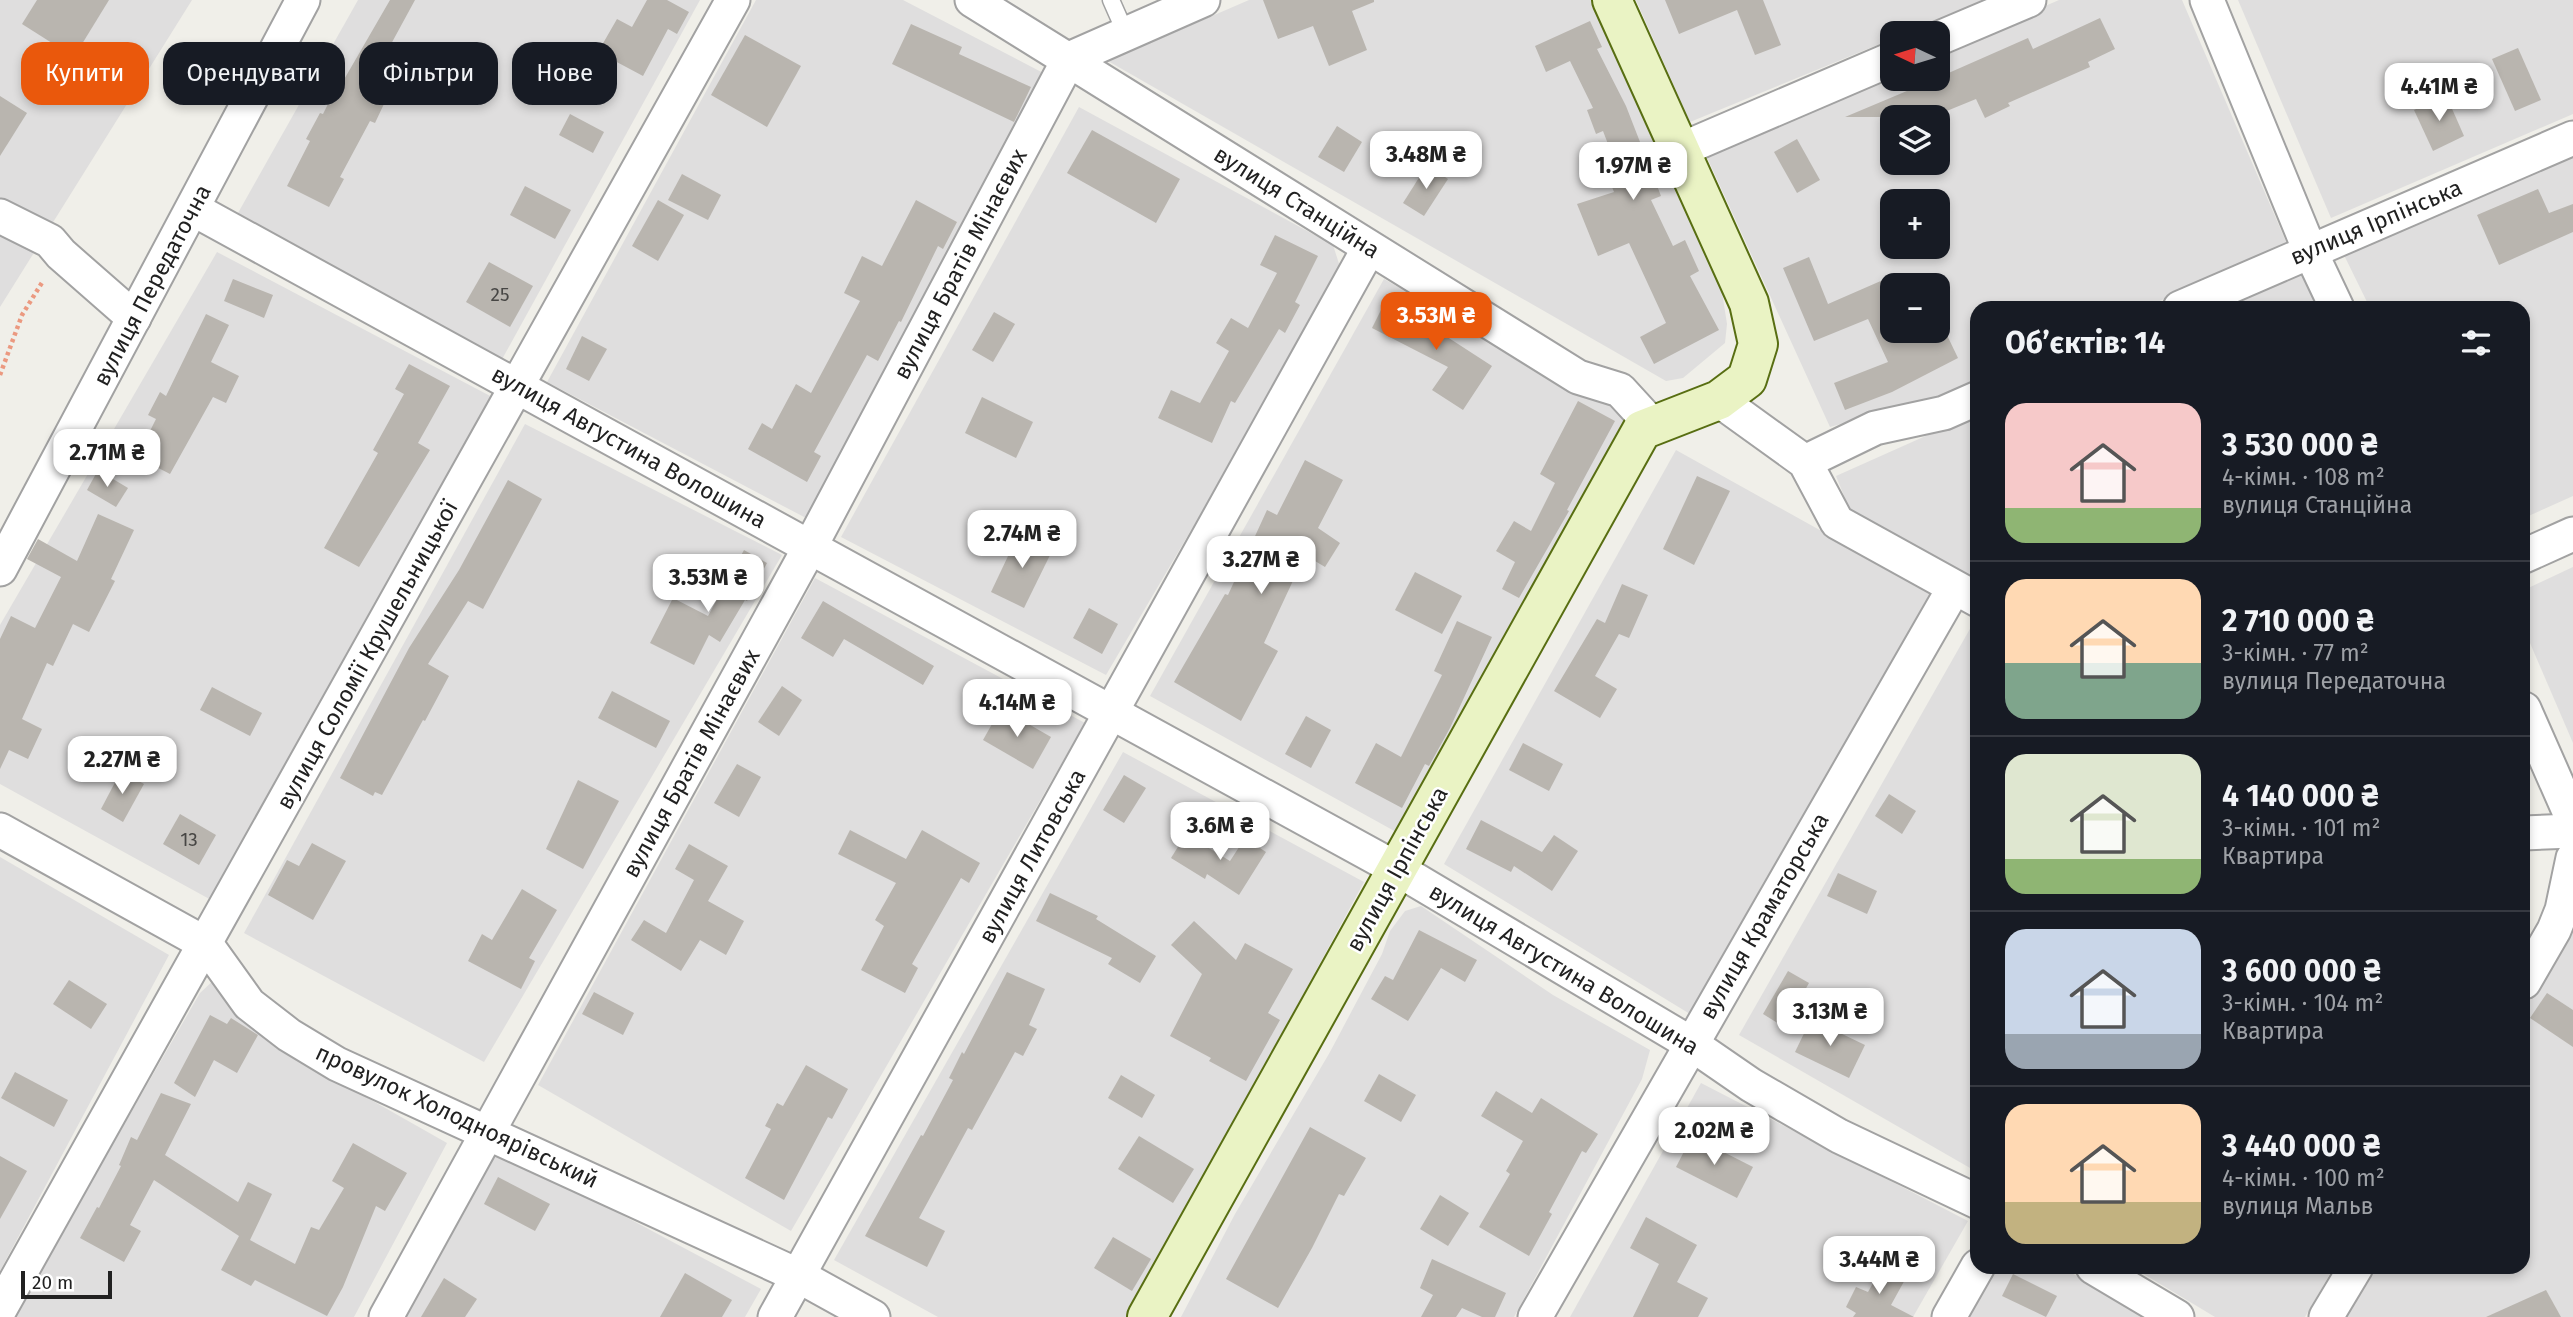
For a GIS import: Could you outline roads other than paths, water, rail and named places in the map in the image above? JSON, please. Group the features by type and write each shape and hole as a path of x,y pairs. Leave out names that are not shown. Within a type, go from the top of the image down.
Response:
{"street":[{"name":"вулиця Передаточна","path":"0,569 303,0"},
{"name":"вулиця Соломії Крушельницької","path":"0,1309 733,0"},
{"name":"вулиця Станційна","path":"972,0 1578,377 1620,390 1653,426"},
{"path":"1069,59 1203,0"},
{"path":"1612,0 1749,303 1758,344 1747,379 1719,400 1653,426"},
{"path":"1950,33 2029,0"},
{"path":"2207,0 2310,251 2334,301"},
{"name":"вулиця Братів Мінаєвих","path":"386,1317 810,547 1069,59"},
{"path":"1680,150 1880,64"},
{"name":"вулиця Ірпінська","path":"2196,301 2573,138"},
{"name":"вулиця Августина Волошина","path":"193,209 1397,869 1690,1043 1751,1085 1839,1136 1970,1198"},
{"path":"0,216 50,241 61,254 134,318"},
{"name":"вулиця Литовська","path":"775,1317 1369,248"},
{"path":"1719,400 1805,462 1837,522 1966,594"},
{"path":"1805,462 1875,428 1944,413 1970,402"},
{"name":"вулиця Ірпінська","path":"1147,1317 1642,430 1653,426"},
{"path":"2530,553 2573,534"},
{"name":"вулиця Краматорська","path":"1535,1317 1690,1043 1966,594"},
{"path":"2530,723 2573,820"},
{"name":"провулок Холодноярівський","path":"0,830 206,944 249,1004 289,1035 337,1064 799,1276 873,1317"},
{"path":"2530,833 2573,831"},
{"path":"2530,972 2554,930 2562,909 2573,859"},
{"path":"1950,1317 1974,1274"},
{"path":"2105,1274 2177,1317"},
{"path":"2326,1317 2352,1274"}],"lane":[{"path":"1111,0 1126,34"}]}
